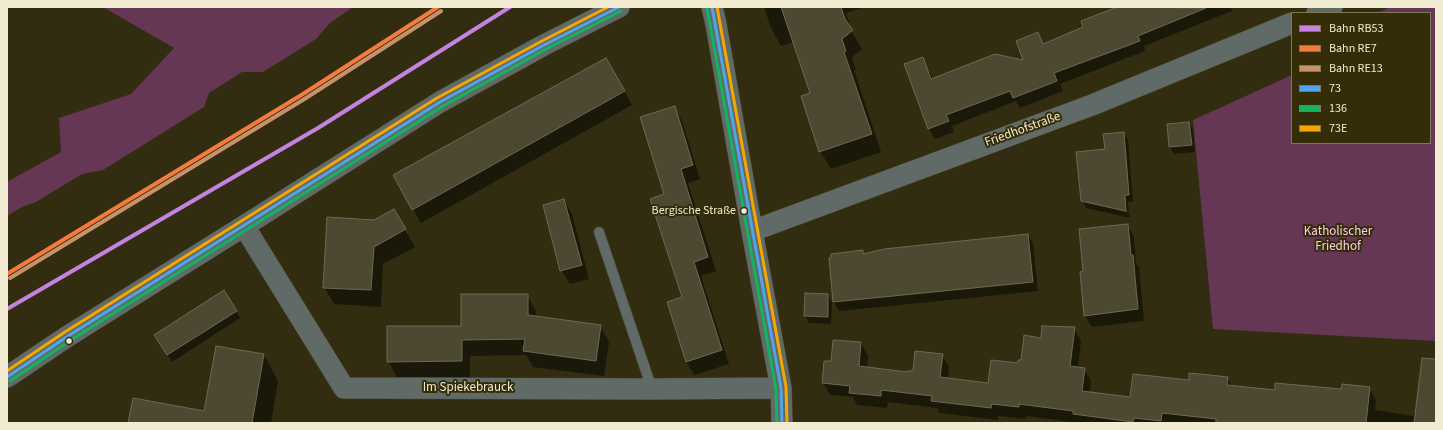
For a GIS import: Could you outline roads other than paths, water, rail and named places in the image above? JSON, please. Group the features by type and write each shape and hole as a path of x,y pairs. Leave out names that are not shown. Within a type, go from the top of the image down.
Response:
{"street":[{"path":"7,377 68,336 440,102 544,45 619,7"},
{"path":"712,7 781,388 782,423"},
{"path":"1320,12 1332,7"},
{"name":"Friedhofstraße","path":"752,231 1107,99 1291,23"},
{"name":"Im Spiekebrauck","path":"244,226 344,388 781,388"}],"lane":[{"path":"599,232 652,389"}],"rail line":[{"name":"RE7","path":"7,274 303,94 438,7"},
{"name":"RB53","path":"7,309 318,128 510,7"},
{"name":"RE13","path":"10,278 306,98 441,11"}],"place":[{"name":"Bergische Straße","path":"744,211"}],"park label":[{"name":"Katholischer Friedhof","path":"1338,240"}]}
